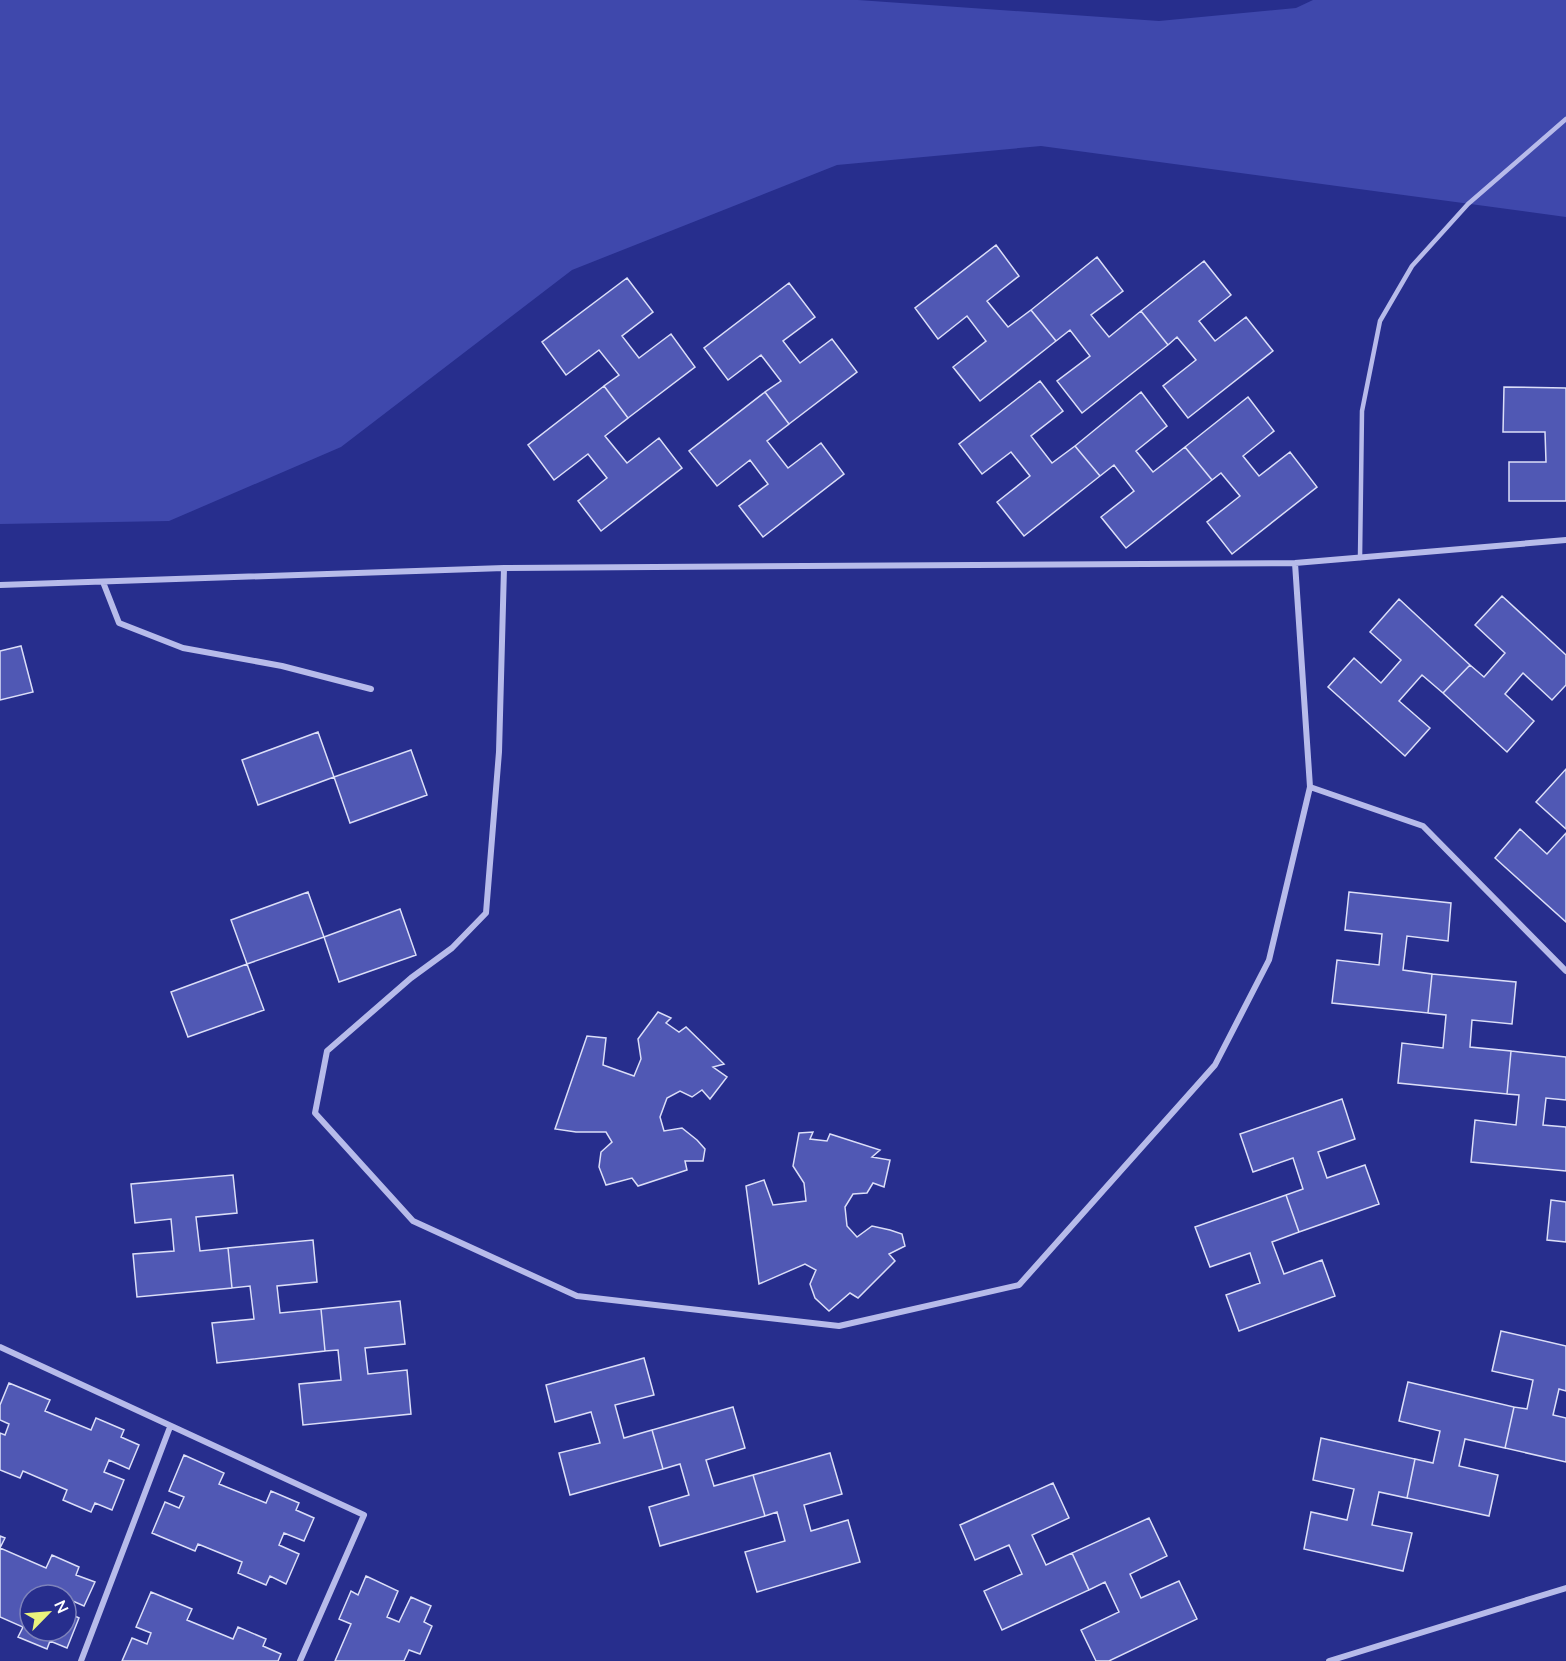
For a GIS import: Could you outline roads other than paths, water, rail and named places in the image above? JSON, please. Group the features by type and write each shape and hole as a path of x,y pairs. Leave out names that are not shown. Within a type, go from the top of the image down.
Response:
{"street":[{"path":"0,585 504,568 1295,563 1566,540"},
{"path":"504,568 499,752 486,912 452,948 411,978 327,1051 315,1113 413,1221 577,1296 839,1326 1019,1285 1215,1065 1269,960 1310,787 1295,563"},
{"path":"103,582 120,623 183,648 282,666 371,689"},
{"path":"1310,787 1423,826 1566,971"},
{"path":"0,1347 364,1515 300,1661"},
{"path":"81,1661 170,1427"},
{"path":"1329,1661 1566,1588"}],"lane":[{"path":"1360,558 1362,411 1380,321 1412,267 1467,204 1566,119"}]}
